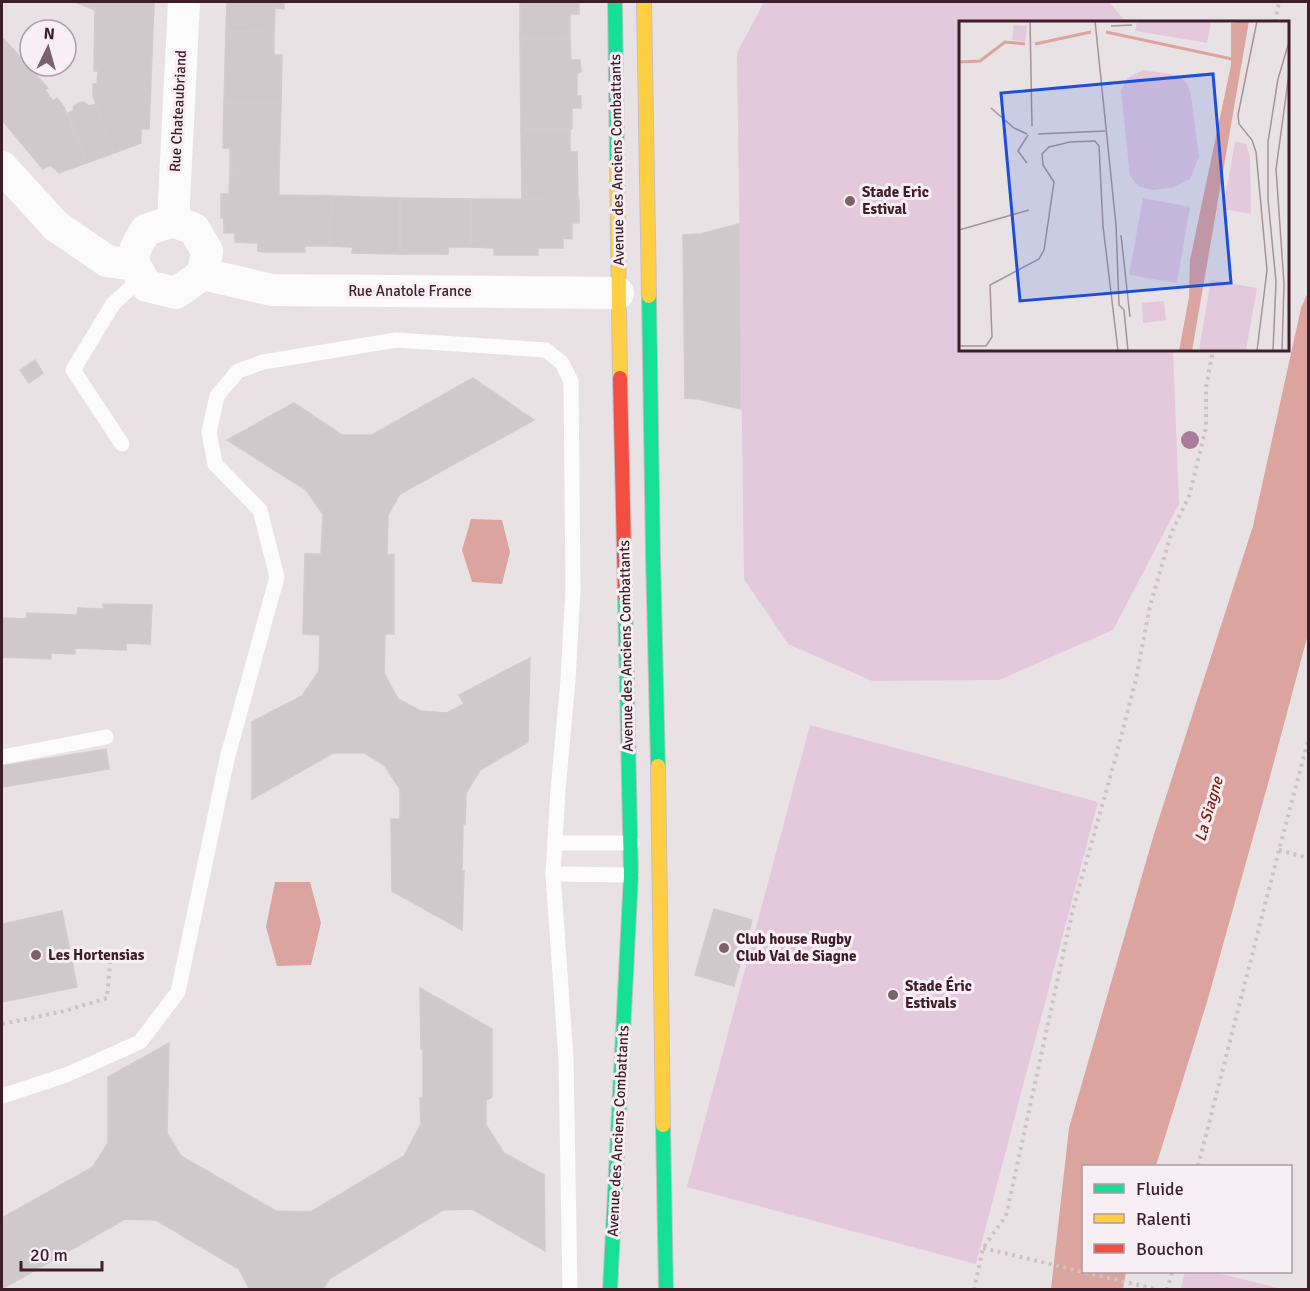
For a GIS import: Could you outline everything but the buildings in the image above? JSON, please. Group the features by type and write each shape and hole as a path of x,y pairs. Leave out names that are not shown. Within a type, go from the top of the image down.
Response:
{"main road":[{"name":"Avenue des Anciens Combattants","path":"610,1290 631,875 618,293 615,2"},
{"name":"Avenue des Anciens Combattants","path":"644,2 666,1290"}],"street":[{"name":"Rue Chateaubriand","path":"173,220 184,2"},
{"path":"2,167 56,226 107,261 138,271"},
{"path":"173,220 194,229 207,251 203,274 176,293 147,286 138,271 134,248 146,230 173,220"},
{"name":"Rue Anatole France","path":"203,274 272,290 618,293"}],"lane":[{"path":"122,444 73,370 113,304 138,271"},
{"path":"2,1096 66,1075 140,1042 178,992 227,759 277,577 260,510 215,464 208,432 217,396 238,371 262,362 396,340 546,350 562,363 571,381 573,589 553,874 566,1059 570,1290"},
{"path":"2,757 106,737"},
{"path":"555,843 659,843"},
{"path":"553,874 631,875"}],"path":[{"path":"1275,21 1279,2"},
{"path":"974,1290 983,1248 1006,1216 1073,909 1136,679 1150,606 1171,534 1189,496 1206,428 1206,387 1213,351"},
{"path":"1199,1165 1308,741"},
{"path":"1279,850 1308,858"},
{"path":"2,1024 65,1011 107,998 111,952"},
{"path":"983,1248 1082,1272"},
{"path":"1088,1273 1159,1290"},
{"path":"1167,1290 1172,1273"}],"shaded area":[{"name":"Stade Eric Estival","path":"764,2 1109,2 1125,21 959,21 959,351 1173,351 1179,504 1113,630 999,680 872,681 788,644 744,579 737,53"},
{"name":"Stade Éric Estivals","path":"810,725 1098,802 976,1264 687,1187"},
{"path":"1185,1273 1218,1273 1282,1289 1181,1289"}],"water":[{"name":"La Siagne","path":"1308,292 1308,634 1207,1002 1156,1165 1082,1165 1082,1273 1126,1273 1123,1289 1051,1289 1069,1128 1154,834 1253,526 1301,308"},
{"path":"471,519 502,520 510,552 502,584 472,582 462,550"},
{"path":"275,882 310,882 321,923 311,965 277,966 266,927"}],"traffic: fast":[{"path":"615,2 617,163"},
{"path":"649,296 658,766"},
{"path":"610,1290 631,875 625,596"},
{"path":"663,1125 666,1290"}],"traffic: slow":[{"path":"644,2 649,296"},
{"path":"617,163 620,378"},
{"path":"658,766 663,1125"}],"traffic: jam":[{"path":"620,378 625,596"}],"place":[{"name":"Stade Eric Estival","path":"850,201"},
{"name":"Club house Rugby Club Val de Siagne","path":"724,948"},
{"name":"Les Hortensias","path":"36,955"},
{"name":"Stade Éric Estivals","path":"893,995"}]}
